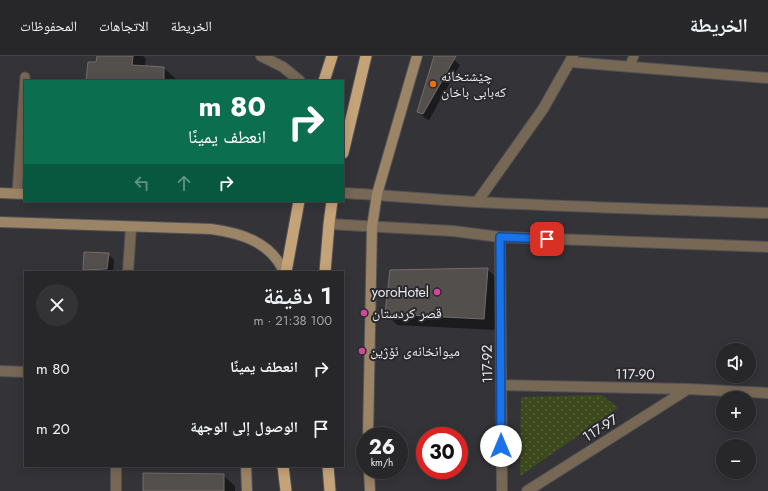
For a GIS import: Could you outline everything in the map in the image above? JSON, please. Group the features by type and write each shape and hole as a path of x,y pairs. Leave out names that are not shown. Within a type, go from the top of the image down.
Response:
{"highway":[{"path":"324,80 332,56"},
{"path":"344,149 366,56"},
{"path":"285,271 298,202"},
{"path":"325,271 332,202"},
{"path":"283,467 286,491"},
{"path":"328,467 330,491"}],"main road":[{"path":"368,427 372,227 377,194 417,56"},
{"path":"0,194 21,194"},
{"path":"0,222 211,229 234,233 254,240 278,259 284,271"},
{"path":"246,467 247,491"},
{"path":"369,479 370,491"}],"street":[{"path":"262,56 284,67 299,80"},
{"path":"477,202 543,109 572,59 629,67 768,78"},
{"path":"344,193 377,194 414,199 477,202 768,213"},
{"path":"329,224 454,231 500,237 768,246"},
{"path":"128,271 131,227"},
{"name":"117-92","path":"500,237 502,491"},
{"path":"0,371 24,372"},
{"name":"117-90","path":"501,385 688,389 768,393"},
{"name":"117-97","path":"528,491 688,389"},
{"path":"116,467 116,491"}],"lane":[{"path":"629,67 634,56"},
{"path":"21,194 24,106"}],"green space":[{"path":"602,395 618,408 520,476 521,397"}],"building":[{"path":"97,56 133,56 132,65 164,67 164,80 86,80 88,62 96,62"},
{"name":"چێشتخانە کەبابی باخان","path":"434,56 456,56 423,114 417,112"},
{"path":"84,252 109,253 107,269 83,270"},
{"name":"yoroHotel","path":"488,268 484,319 385,314 390,270"},
{"path":"143,473 224,474 224,491 143,491"}],"place":[{"name":"چێشتخانە کەبابی باخان","path":"433,84"},
{"name":"yoroHotel","path":"437,292"},
{"name":"قصر كردستان","path":"364,313"},
{"name":"میوانخانەی ئۆژین","path":"362,351"}],"route":[{"path":"501,446 500,237 547,239"}]}
